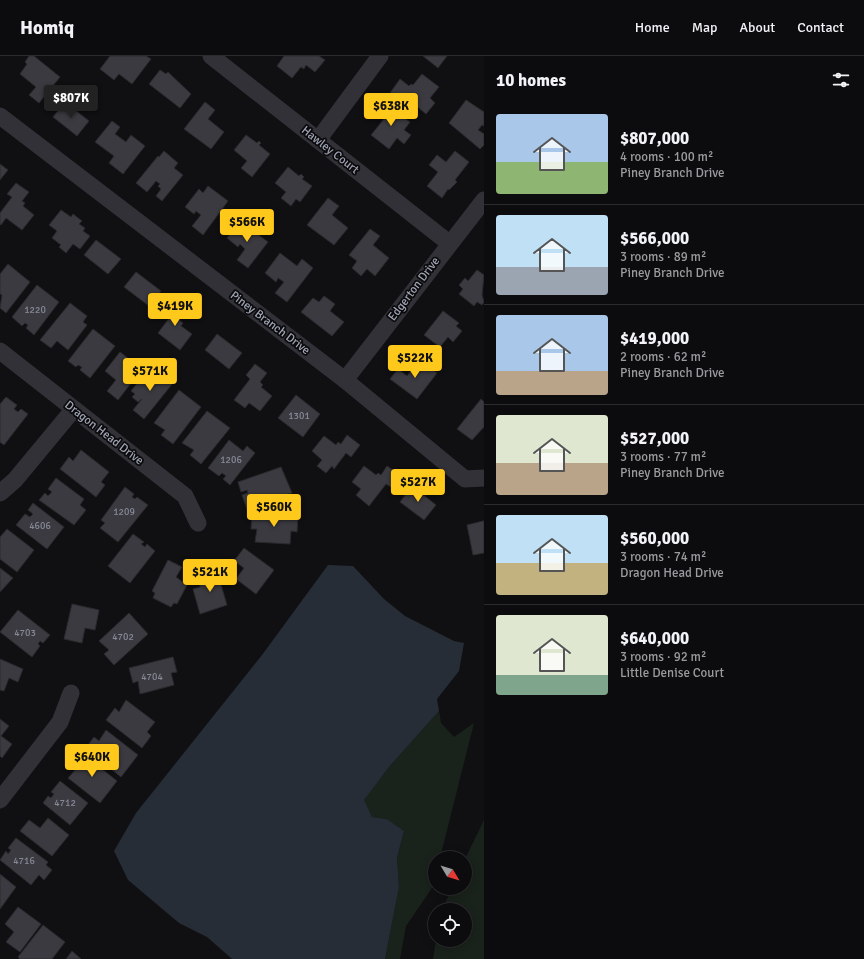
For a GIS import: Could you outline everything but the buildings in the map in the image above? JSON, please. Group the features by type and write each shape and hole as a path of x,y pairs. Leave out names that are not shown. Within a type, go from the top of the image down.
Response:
{"street":[{"name":"Hawley Court","path":"211,56 449,243"},
{"path":"318,140 380,56"},
{"name":"Piney Branch Drive","path":"0,116 345,380 465,479 484,478"},
{"name":"Edgerton Drive","path":"345,380 449,243 484,200"},
{"name":"Dragon Head Drive","path":"0,351 73,410 185,496 198,523"},
{"path":"0,493 15,480 73,410"},
{"path":"0,800 60,722 71,693"}],"shaded area":[{"path":"328,565 353,566 384,599 405,616 454,641 464,643 459,671 437,699 439,711 389,767 364,800 372,817 387,819 404,831 397,858 399,887 385,959 232,959 207,937 179,923 128,880 114,851 136,813 262,655"},
{"path":"439,711 441,723 454,737 474,723 442,851 428,851 428,894 406,926 400,959 385,959 399,887 397,858 404,831 387,819 372,817 363,800 389,767"},
{"path":"484,820 484,959 433,959 435,947 472,947 472,903 445,903 449,895 472,895 472,851 469,851"}]}
